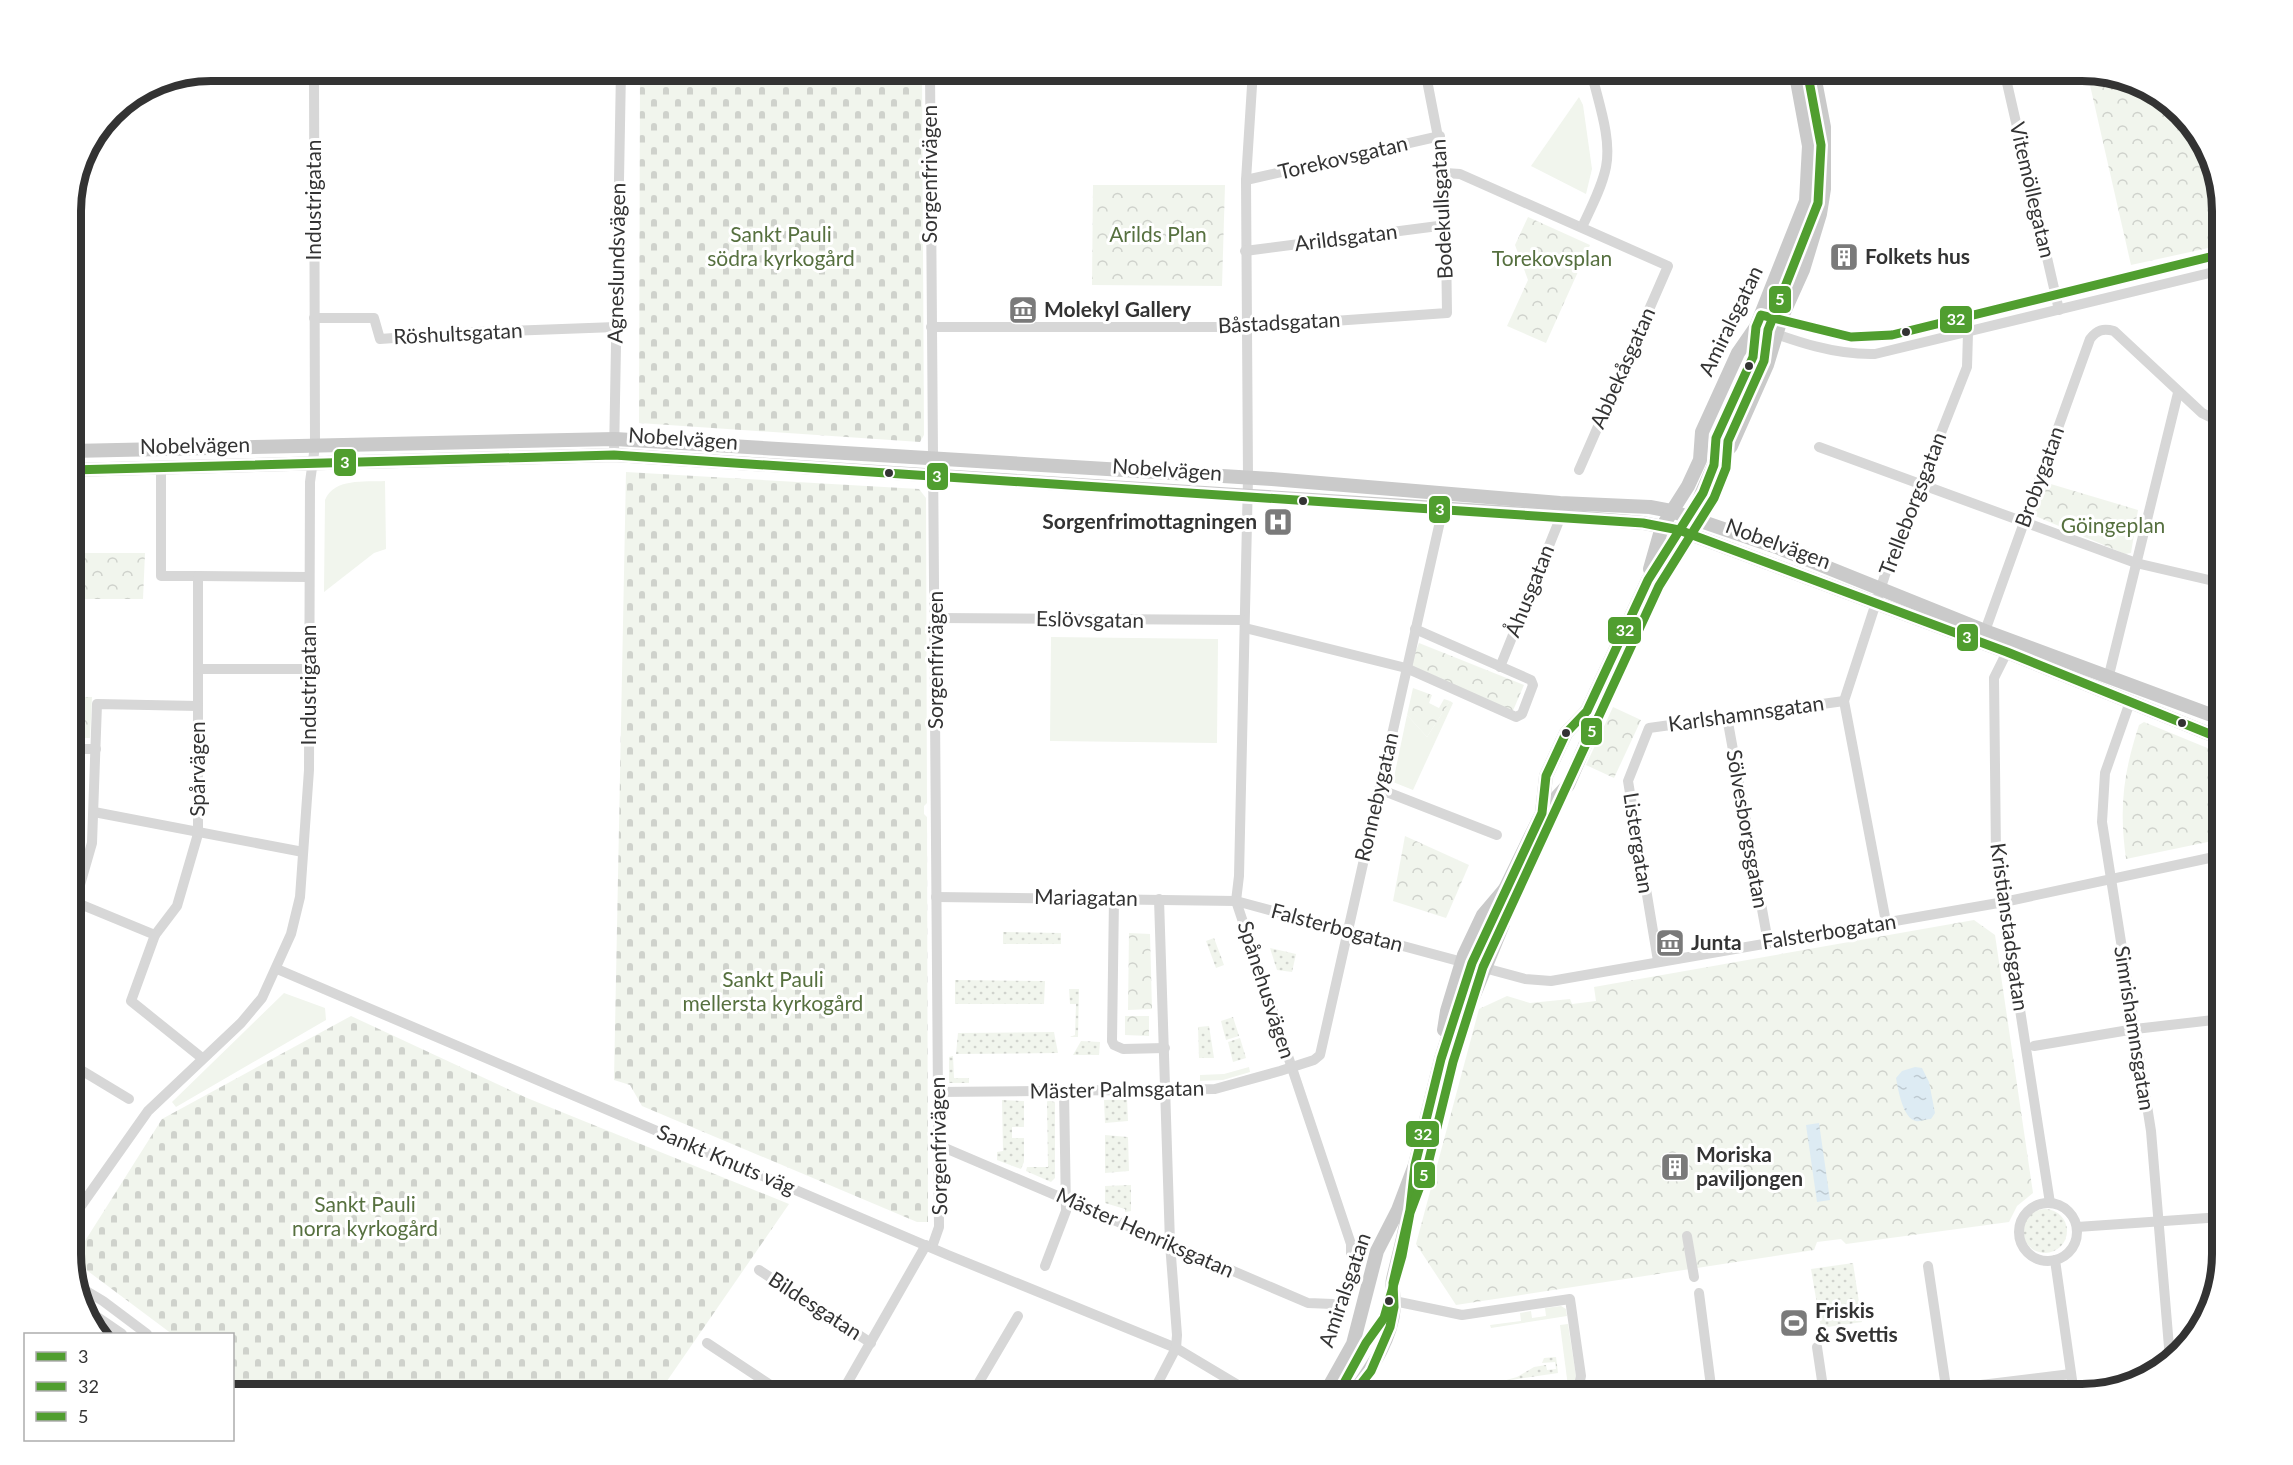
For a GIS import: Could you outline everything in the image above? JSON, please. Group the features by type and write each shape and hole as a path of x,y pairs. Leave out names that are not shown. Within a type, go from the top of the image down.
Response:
{"main road":[{"name":"Amiralsgatan","path":"1648,580 1654,547 1662,527 1688,486 1700,460 1702,432 1738,353 1758,321 1806,201 1809,146 1797,81"},
{"name":"Amiralsgatan","path":"1542,813 1546,776 1566,734 1587,711 1648,580 1698,502 1714,465 1731,446 1767,365 1781,320 1812,244 1822,199 1824,127 1815,81"},
{"name":"Nobelvägen","path":"81,451 615,439 1248,478 1560,503 1650,507 1671,511 1779,548 1878,596 2007,652 2212,735"},
{"name":"Nobelvägen","path":"81,470 614,455 1561,516 1662,527 1679,530 1985,631 2109,675 2212,716"},
{"name":"Amiralsgatan","path":"1441,1059 1467,1012 1473,964 1483,915 1505,889 1542,813 1568,785 1587,741 1587,711"},
{"name":"Amiralsgatan","path":"1331,1384 1353,1344 1377,1251 1398,1210 1415,1165 1441,1059 1447,1011 1473,964 1503,924 1505,889"},
{"name":"Amiralsgatan","path":"1361,1384 1371,1371 1390,1327 1394,1300 1393,1283 1410,1210 1415,1165"}],"street":[{"name":"Industrigatan","path":"81,1206 148,1111 241,1023 262,998 291,934 298,907 309,770 309,577 312,464 315,446 314,81"},
{"name":"Agneslundsvägen","path":"614,455 621,81"},
{"name":"Sorgenfrivägen","path":"847,1384 939,1227 930,81"},
{"name":"Spånehusvägen","path":"1252,81 1246,180 1248,478 1236,901 1351,1244 1351,1254"},
{"name":"Bodekullsgatan","path":"1428,81 1440,136 1444,173 1447,312"},
{"path":"1444,173 1460,174 1582,227 1602,181 1607,160 1606,139 1593,81"},
{"name":"Vitemöllegatan","path":"2007,81 2059,310"},
{"name":"Torekovsgatan","path":"1246,180 1440,136"},
{"name":"Arildsgatan","path":"1245,251 1446,225"},
{"name":"Abbekåsgatan","path":"1579,470 1668,266 1582,227"},
{"path":"1758,321 1781,320 1851,337 1884,336 2212,257"},
{"path":"1758,321 1776,334 1830,350 1855,354 1904,348 2212,273"},
{"name":"Båstadsgatan","path":"931,327 1248,327 1447,312"},
{"name":"Röshultsgatan","path":"314,318 374,318 380,339 477,332 616,327"},
{"name":"Brobygatan","path":"1985,631 2090,339 2095,332 2114,331 2178,393"},
{"name":"Trelleborgsgatan","path":"1886,922 1844,701 1878,596 1967,367 1968,333"},
{"path":"2109,675 2178,393 2212,417"},
{"path":"1819,447 2136,563 2212,580"},
{"path":"161,468 161,576 309,577"},
{"name":"Ronnebygatan","path":"1292,1068 1314,1060 1320,1054 1346,930 1443,508"},
{"name":"Åhusgatan","path":"1500,667 1561,516"},
{"name":"Spårvägen","path":"198,576 198,834 177,906 155,935 131,1001 202,1058"},
{"name":"Eslövsgatan","path":"936,618 1244,624 1406,668 1516,717 1522,714 1533,685 1531,680 1500,667"},
{"path":"1415,629 1500,667"},
{"name":"Kristianstadsgatan","path":"2007,652 1994,678 1996,855 2050,1203"},
{"path":"198,669 309,669"},
{"name":"Karlshamnsgatan","path":"1648,728 1844,701"},
{"name":"Simrishamnsgatan","path":"2130,702 2105,773 2102,822 2109,880 2151,1131 2169,1351"},
{"path":"81,877 92,843 97,704 198,706"},
{"name":"Sölvesborgsgatan","path":"1727,717 1768,942"},
{"name":"Listergatan","path":"1648,728 1628,781 1658,961"},
{"path":"81,749 96,749"},
{"path":"1379,789 1497,835"},
{"path":"94,812 198,834 303,852"},
{"name":"Falsterbogatan","path":"1236,901 1536,981 1551,981 2004,902 2212,857"},
{"name":"Mariagatan","path":"936,897 1236,901"},
{"path":"1114,898 1112,1041 1114,1045 1123,1049 1165,1048"},
{"path":"1158,1384 1176,1348 1170,1243 1167,1088 1159,899"},
{"path":"81,904 155,935"},
{"name":"Sankt Knuts väg","path":"277,969 929,1246 1176,1348 1235,1384"},
{"path":"2034,1046 2135,1029 2212,1020"},
{"name":"Mäster Palmsgatan","path":"938,1092 1225,1087 1292,1068"},
{"path":"81,1070 129,1099"},
{"path":"1045,1266 1066,1211 1064,1091"},
{"name":"Mäster Henriksgatan","path":"938,1145 959,1149 1308,1303 1333,1304"},
{"path":"2050,1203 2067,1210 2077,1227 2073,1247 2055,1260 2042,1260 2029,1254 2019,1237 2020,1224 2026,1212 2037,1205 2050,1203"},
{"path":"2077,1227 2212,1218"},
{"path":"1687,1236 1694,1277"},
{"path":"2055,1260 2072,1384"},
{"path":"1928,1266 1945,1384"},
{"name":"Bildesgatan","path":"759,1270 871,1342"},
{"path":"1699,1293 1711,1384"},
{"path":"88,1294 144,1333"},
{"path":"1394,1300 1462,1315 1570,1299 1581,1376 1579,1384"},
{"path":"978,1384 1018,1316"},
{"path":"97,1317 119,1333"},
{"path":"707,1343 768,1384"},
{"path":"1817,1347 1822,1384"},
{"path":"2002,1384 2071,1374"}],"green space":[{"name":"Sankt Pauli södra kyrkogård","path":"640,81 922,81 924,435 920,442 639,423"},
{"path":"2089,81 2124,88 2139,94 2168,113 2180,125 2199,154 2209,186 2212,203 2212,247 2131,265"},
{"path":"1579,97 1583,105 1592,169 1586,194 1531,166"},
{"name":"Arilds Plan","path":"1093,185 1225,185 1222,286 1092,285"},
{"name":"Torekovsplan","path":"1528,217 1590,245 1546,343 1507,326 1528,280 1515,245"},
{"name":"Sankt Pauli mellersta kyrkogård","path":"626,472 919,489 926,498 927,803 924,806 924,814 927,817 928,1222 917,1222 642,1106 630,1085 614,1080"},
{"path":"385,481 386,549 374,553 324,592 325,500 329,493 342,485"},
{"name":"Göingeplan","path":"2044,482 2138,510 2131,553 2125,554 2033,515"},
{"path":"81,553 145,553 143,599 81,599"},
{"path":"1051,637 1218,639 1217,743 1050,741"},
{"path":"1419,643 1524,685 1512,713 1408,670"},
{"path":"1413,688 1432,695 1429,703 1439,708 1444,699 1450,701 1427,737 1407,715"},
{"path":"81,697 92,697 90,738 81,738"},
{"path":"1450,701 1453,703 1413,790 1393,782 1407,715 1427,737"},
{"path":"1613,707 1641,720 1614,778 1586,765"},
{"path":"2144,722 2212,750 2212,841 2126,859 2123,823 2124,791 2129,759 2139,725"},
{"path":"1405,836 1469,865 1446,918 1393,901"},
{"path":"1974,920 1995,935 2033,1193 2017,1206 2009,1222 1846,1244 1841,1239 1817,1242 1814,1250 1456,1305 1416,1244 1479,1009 1507,996 1530,1003 1570,999 1572,1004 1596,1001 1594,987"},
{"path":"1003,932 1061,933 1061,944 1003,944"},
{"path":"1129,933 1150,934 1152,1009 1128,1010"},
{"path":"1214,938 1224,965 1216,968 1206,941"},
{"path":"1270,948 1296,954 1292,972 1277,970"},
{"path":"955,980 1045,981 1044,1004 955,1004"},
{"path":"1069,989 1079,989 1078,1037 1070,1037 1075,1035 1076,1004 1070,1004"},
{"path":"284,993 325,1008 326,1020 176,1107 172,1102"},
{"name":"Sankt Pauli norra kyrkogård","path":"351,1016 527,1098 789,1204 665,1384 238,1384 234,1381 234,1333 171,1333 82,1267 81,1247 162,1119"},
{"path":"1125,1016 1149,1016 1149,1036 1125,1035"},
{"path":"1233,1017 1239,1036 1226,1040 1221,1021"},
{"path":"1209,1026 1214,1058 1199,1058 1198,1027"},
{"path":"1054,1032 1058,1053 956,1054 958,1033"},
{"path":"1240,1038 1246,1058 1233,1062 1228,1042"},
{"path":"1081,1041 1100,1042 1099,1055 1073,1055"},
{"path":"953,1056 954,1078 969,1078 969,1083 949,1083 949,1057"},
{"path":"1249,1067 1250,1072 1223,1080 1200,1081 1200,1075 1224,1074"},
{"path":"1127,1099 1128,1121 1105,1123 1104,1100"},
{"path":"1002,1100 1024,1101 1024,1127 1012,1127 1012,1138 1024,1138 1024,1162 1021,1169 997,1160 997,1152 1003,1151"},
{"path":"1047,1100 1055,1102 1055,1178 1051,1182 1026,1171 1027,1167 1048,1167"},
{"path":"1105,1135 1128,1137 1129,1171 1105,1173"},
{"path":"1131,1185 1131,1211 1125,1212 1125,1209 1105,1203 1105,1186"},
{"path":"2045,1209 2061,1215 2067,1231 2061,1247 2045,1253 2029,1247 2023,1231 2029,1215"},
{"path":"1853,1263 1862,1322 1821,1328 1811,1269"},
{"path":"1561,1306 1566,1309 1567,1316 1491,1328 1490,1325 1521,1321 1520,1313 1531,1311 1532,1318 1546,1316 1545,1308"},
{"path":"1568,1324 1576,1376 1574,1384 1568,1384 1560,1325"},
{"path":"1556,1357 1558,1373 1503,1381 1517,1377 1534,1367 1546,1365 1547,1370 1556,1369 1555,1362 1542,1363 1544,1358"}],"water":[{"path":"1915,1067 1922,1068 1929,1082 1935,1113 1931,1119 1918,1121 1911,1119 1902,1103 1896,1078 1902,1071"},
{"path":"1819,1123 1830,1200 1817,1202 1806,1125"}],"transit line":[{"name":"5","path":"1343,1384 1366,1343 1384,1318 1402,1256 1410,1213 1427,1168 1453,1062 1483,967 1659,586 1714,498 1726,468 1728,441 1764,361 1768,330 1818,203 1821,145 1809,81"},
{"name":"32","path":"1361,1384 1371,1371 1390,1327 1394,1307 1393,1283 1410,1210 1415,1165 1441,1059 1472,963 1542,813 1546,776 1566,733 1587,711 1648,580 1703,493 1714,465 1716,438 1753,357 1756,327 1761,315 1851,337 1892,335 2212,256"},
{"name":"3","path":"81,470 614,455 1643,523 1679,530 2007,652 2212,735"}],"place":[{"name":"Folkets hus","path":"1844,257"},
{"name":"Molekyl Gallery","path":"1023,310"},
{"name":"Sorgenfrimottagningen","path":"1278,522"},
{"name":"Junta","path":"1670,943"},
{"name":"Moriska paviljongen","path":"1675,1167"},
{"name":"Friskis & Svettis","path":"1794,1323"}]}
